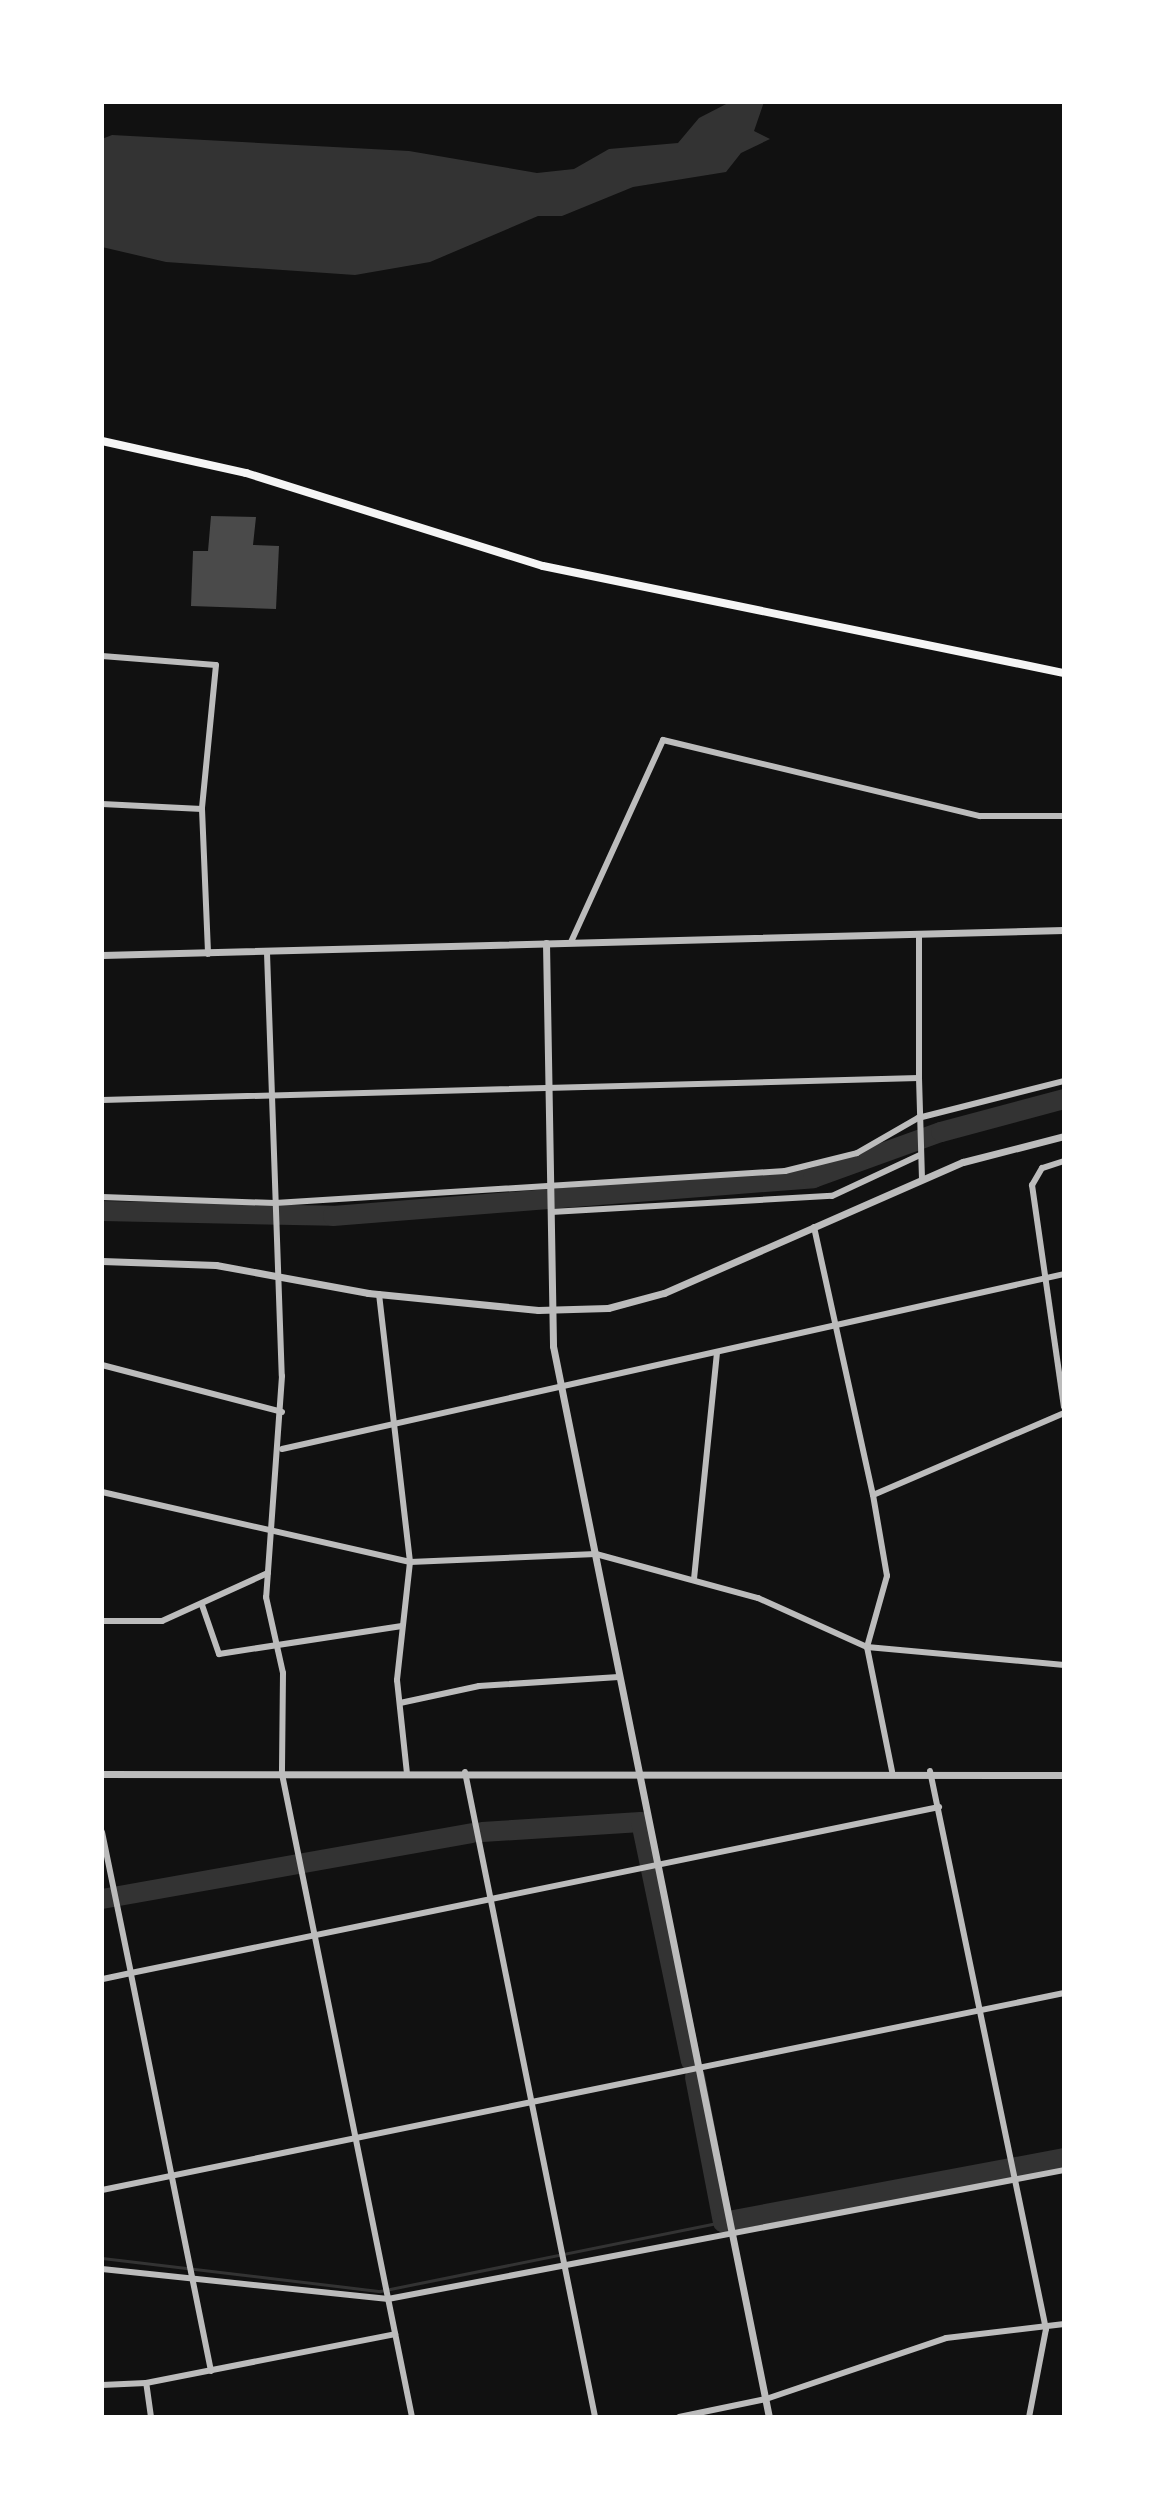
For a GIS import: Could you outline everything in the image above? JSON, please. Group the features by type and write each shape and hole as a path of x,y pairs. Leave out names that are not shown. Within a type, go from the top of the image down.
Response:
{"main road":[{"path":"102,441 246,473 543,566 1064,673"}],"street":[{"path":"102,656 216,665 202,809 208,954"},
{"path":"571,942 663,740 980,816 1064,816"},
{"path":"102,804 202,809"},
{"path":"102,955 1064,930"},
{"path":"919,935 918,1122 922,1178"},
{"path":"546,943 552,1310 561,1389 769,2417"},
{"path":"267,953 275,1095 282,1412 282,1449 268,1573 277,1642 282,1774 412,2417"},
{"path":"102,1100 919,1078"},
{"path":"102,1197 275,1203 822,1166 918,1122 1064,1081"},
{"path":"102,1261 277,1274 379,1294 552,1310 652,1298 922,1178 1064,1136"},
{"path":"552,1209 832,1196 920,1152"},
{"path":"1064,1161 1042,1168 1032,1185 1064,1407"},
{"path":"814,1227 873,1495 887,1576 867,1647 892,1771"},
{"path":"282,1449 391,1428 1064,1274"},
{"path":"379,1294 391,1428 410,1562 402,1626 400,1703 407,1773"},
{"path":"694,1579 717,1353"},
{"path":"102,1365 282,1412"},
{"path":"873,1495 1064,1413"},
{"path":"102,1492 410,1562 596,1554 694,1579 798,1612 867,1647 1064,1665"},
{"path":"102,1621 162,1621 268,1573"},
{"path":"202,1605 219,1654 277,1642 402,1626"},
{"path":"400,1703 479,1686 619,1677"},
{"path":"102,1774 930,1771 1064,1775"},
{"path":"930,1771 1046,2329 1029,2417"},
{"path":"465,1772 595,2417"},
{"path":"102,1979 939,1807"},
{"path":"102,1832 211,2371"},
{"path":"102,2190 1064,1993"},
{"path":"102,2269 388,2298 1014,2175 1064,2170"},
{"path":"679,2417 766,2399 946,2338 1046,2329 1064,2324"},
{"path":"102,2385 146,2383 395,2334"},
{"path":"146,2383 151,2417"}],"shaded area":[{"path":"730,102 764,102 754,131 770,139 741,153 726,172 633,187 562,216 538,216 430,262 355,275 166,262 102,247 102,139 112,135 409,151 537,173 574,169 609,149 678,143 699,118"}],"building":[{"path":"211,516 256,517 253,545 279,546 276,609 191,606 193,551 208,551"}],"waterway":[{"path":"102,1211 333,1216 813,1178 941,1132 1064,1099"},
{"path":"482,1832 641,1822 691,2061"},
{"path":"102,1899 471,1833"},
{"path":"695,2077 723,2222 1064,2158"},
{"path":"102,2258 380,2291 723,2222"}]}
